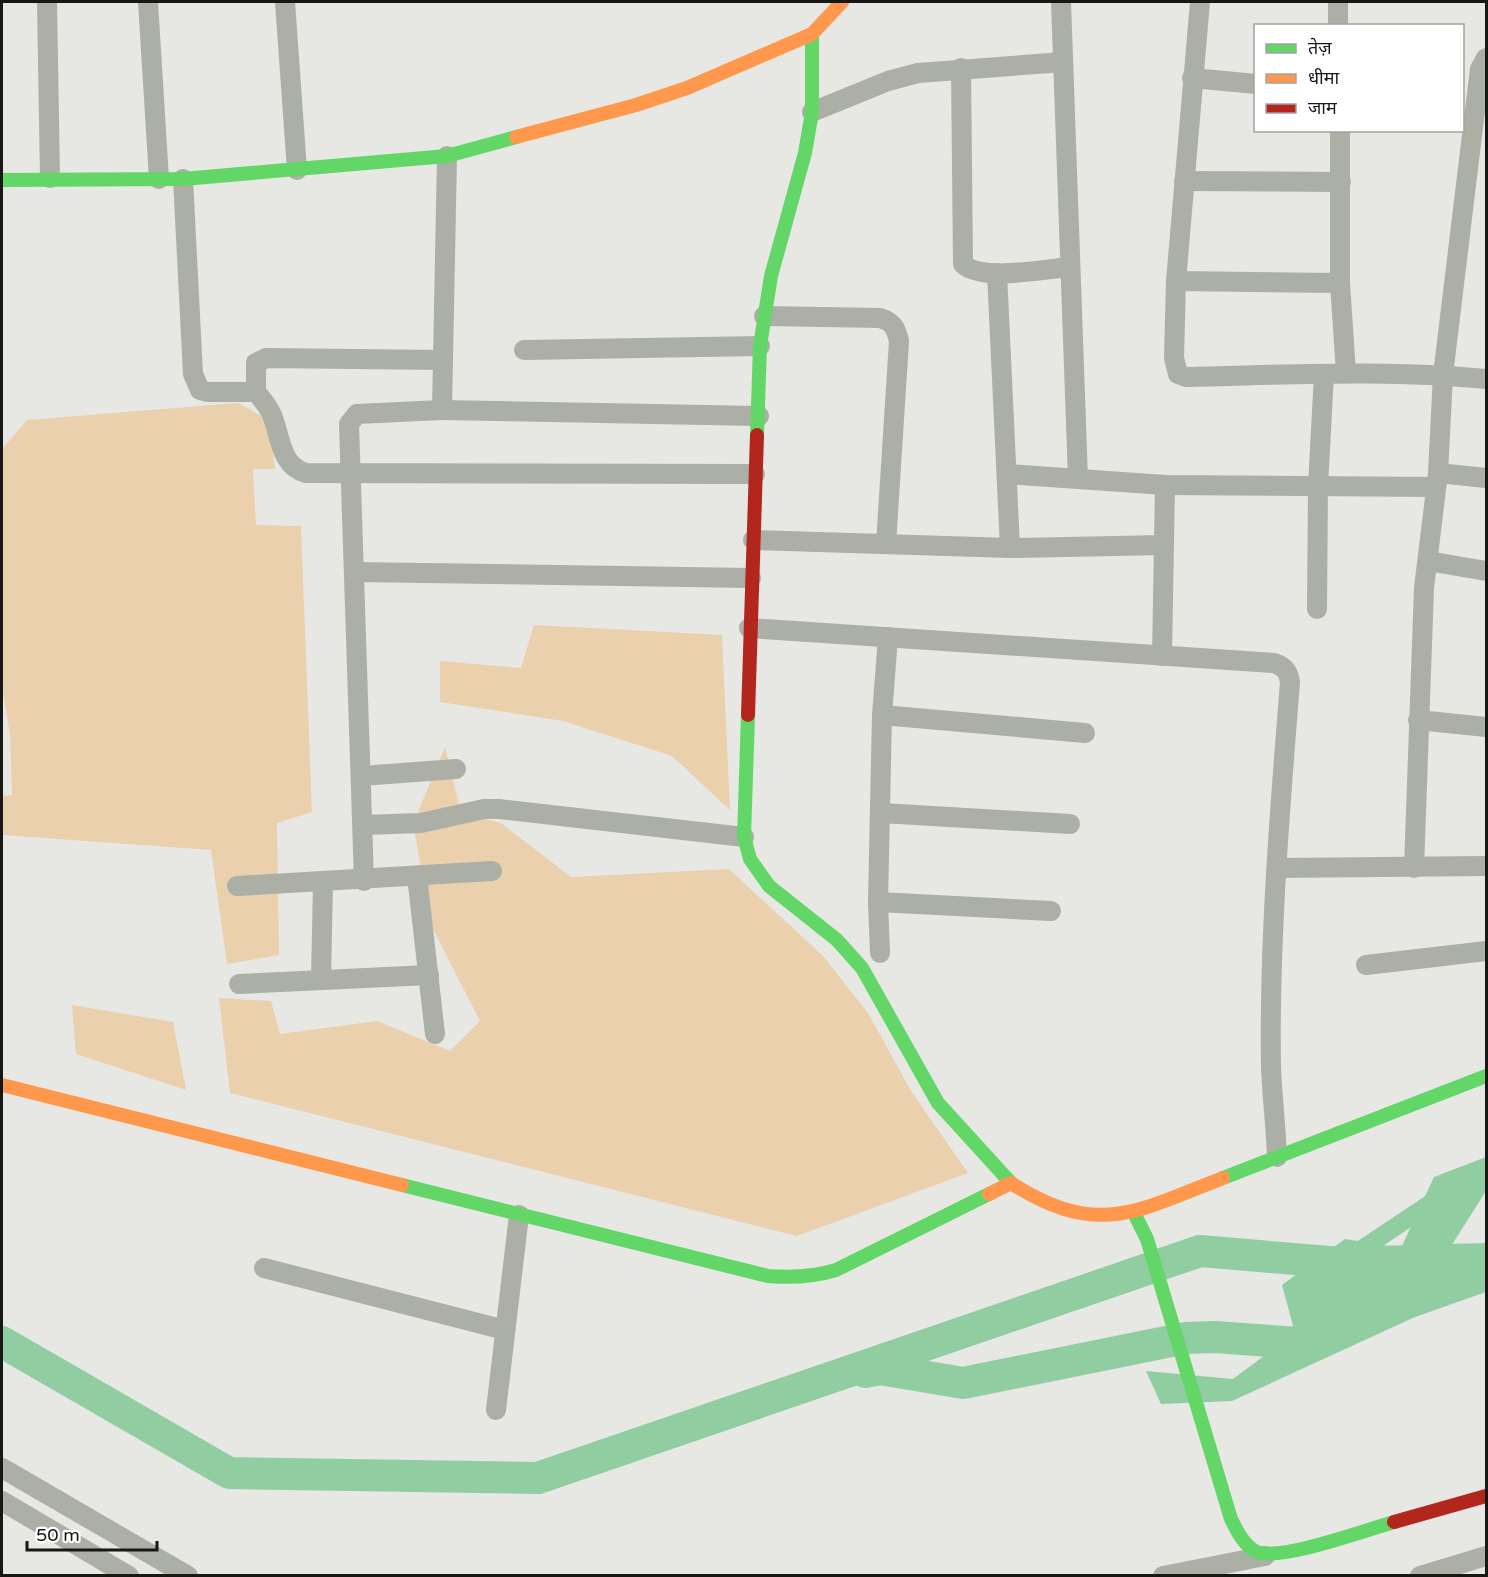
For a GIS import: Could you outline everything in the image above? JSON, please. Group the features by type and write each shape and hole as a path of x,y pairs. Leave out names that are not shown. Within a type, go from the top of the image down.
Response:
{"street":[{"path":"47,2 50,178"},
{"path":"148,2 159,178"},
{"path":"285,2 297,170"},
{"path":"2,180 183,179 447,156 636,105 687,88 812,34 842,2"},
{"path":"1061,2 1078,479"},
{"path":"1200,2 1176,281 1174,358 1178,374 1186,377 1346,373 1443,375 1486,379"},
{"path":"1338,2 1338,24"},
{"path":"812,34 812,112 805,153 771,276 760,346 749,628 744,837 749,859 762,877 848,951 866,974 889,1008 931,1093 963,1133 1011,1183 1050,1208 1080,1215 1106,1217 1134,1213 1486,1076"},
{"path":"1414,868 1421,620 1437,480 1443,375 1470,87 1486,58"},
{"path":"812,112 888,81 918,73 1063,62"},
{"path":"961,68 963,264 970,270 997,273 1070,267"},
{"path":"1192,78 1254,84"},
{"path":"1340,132 1340,283 1346,373"},
{"path":"442,410 447,156"},
{"path":"183,179 196,382 200,390 207,392 256,392"},
{"path":"1184,181 1341,182"},
{"path":"997,273 1010,548"},
{"path":"1176,281 1340,283"},
{"path":"764,316 880,318 890,321 896,329 899,340 886,544"},
{"path":"524,350 760,346"},
{"path":"443,360 266,358 256,363 256,392 267,406 283,450 296,471 351,475 755,474"},
{"path":"1317,609 1318,486 1324,374"},
{"path":"364,880 349,424 351,418 366,413 442,410 549,414 759,416"},
{"path":"1007,474 1165,485 1318,486 1486,478"},
{"path":"1162,656 1165,485"},
{"path":"753,540 1010,548 1163,545"},
{"path":"1428,561 1486,572"},
{"path":"354,572 751,579"},
{"path":"749,628 1274,663 1288,672 1290,682 1277,868 1271,1067 1277,1157"},
{"path":"880,953 878,902 882,715 888,637"},
{"path":"882,715 1085,733"},
{"path":"1418,720 1486,727"},
{"path":"361,776 456,769"},
{"path":"363,825 421,823 484,809 499,809 744,837"},
{"path":"881,813 1070,824"},
{"path":"1277,868 1486,866"},
{"path":"237,886 492,871"},
{"path":"417,876 435,1034"},
{"path":"321,980 323,882"},
{"path":"878,902 1051,911"},
{"path":"1366,964 1486,951"},
{"path":"239,984 429,975"},
{"path":"2,1085 519,1215 768,1276 791,1279 816,1277 836,1270 1011,1183"},
{"path":"1134,1213 1146,1239 1232,1519 1249,1548 1265,1556"},
{"path":"496,1410 519,1215"},
{"path":"264,1268 505,1330"},
{"path":"2,1468 188,1575"},
{"path":"1163,1575 1265,1556 1486,1496"},
{"path":"2,1501 129,1575"},
{"path":"1420,1575 1486,1556"}],"shaded area":[{"path":"238,403 269,420 275,469 253,469 256,525 301,526 312,812 277,823 279,955 227,964 211,850 2,835 2,796 12,795 10,735 2,685 2,449 27,420"},
{"path":"534,625 722,635 730,810 672,756 563,721 440,702 440,661 521,668"},
{"path":"445,747 461,813 501,823 571,877 729,869 823,956 868,1013 911,1091 968,1173 797,1236 230,1093 219,998 271,1001 280,1034 377,1021 450,1051 480,1021 432,927 413,824"},
{"path":"72,1005 173,1022 186,1090 76,1054"},
{"path":"1486,1157 1486,1191 1441,1262 1486,1256 1486,1292 1415,1317 1232,1401 1161,1404 1146,1371 1233,1379 1295,1333 1282,1285 1345,1239 1401,1248 1434,1177"}],"waterway":[{"path":"1350,1257 1437,1199"},
{"path":"2,1342 229,1473 538,1478 1200,1251 1341,1263 1486,1259"},
{"path":"865,1372 880,1369 963,1383 1186,1338 1215,1337 1298,1343 1321,1324"}],"traffic: fast":[{"path":"757,435 760,346 771,276 805,153 812,112 812,34"},
{"path":"2,180 183,179 447,156 516,137"},
{"path":"748,715 744,837 750,859 769,886 837,940 862,968 938,1103 1011,1183"},
{"path":"1223,1178 1486,1076"},
{"path":"402,1185 768,1276 786,1277 811,1276 836,1270 989,1194"},
{"path":"1134,1213 1147,1239 1231,1519 1245,1542 1257,1552 1269,1554 1285,1552 1304,1549 1394,1522"}],"traffic: slow":[{"path":"516,137 636,105 687,88 812,34 842,2"},
{"path":"2,1085 402,1185"},
{"path":"989,1194 1011,1183 1041,1200 1068,1210 1093,1215 1117,1214 1165,1201 1223,1178"}],"traffic: jam":[{"path":"748,715 757,435"},
{"path":"1394,1522 1486,1496"}]}
